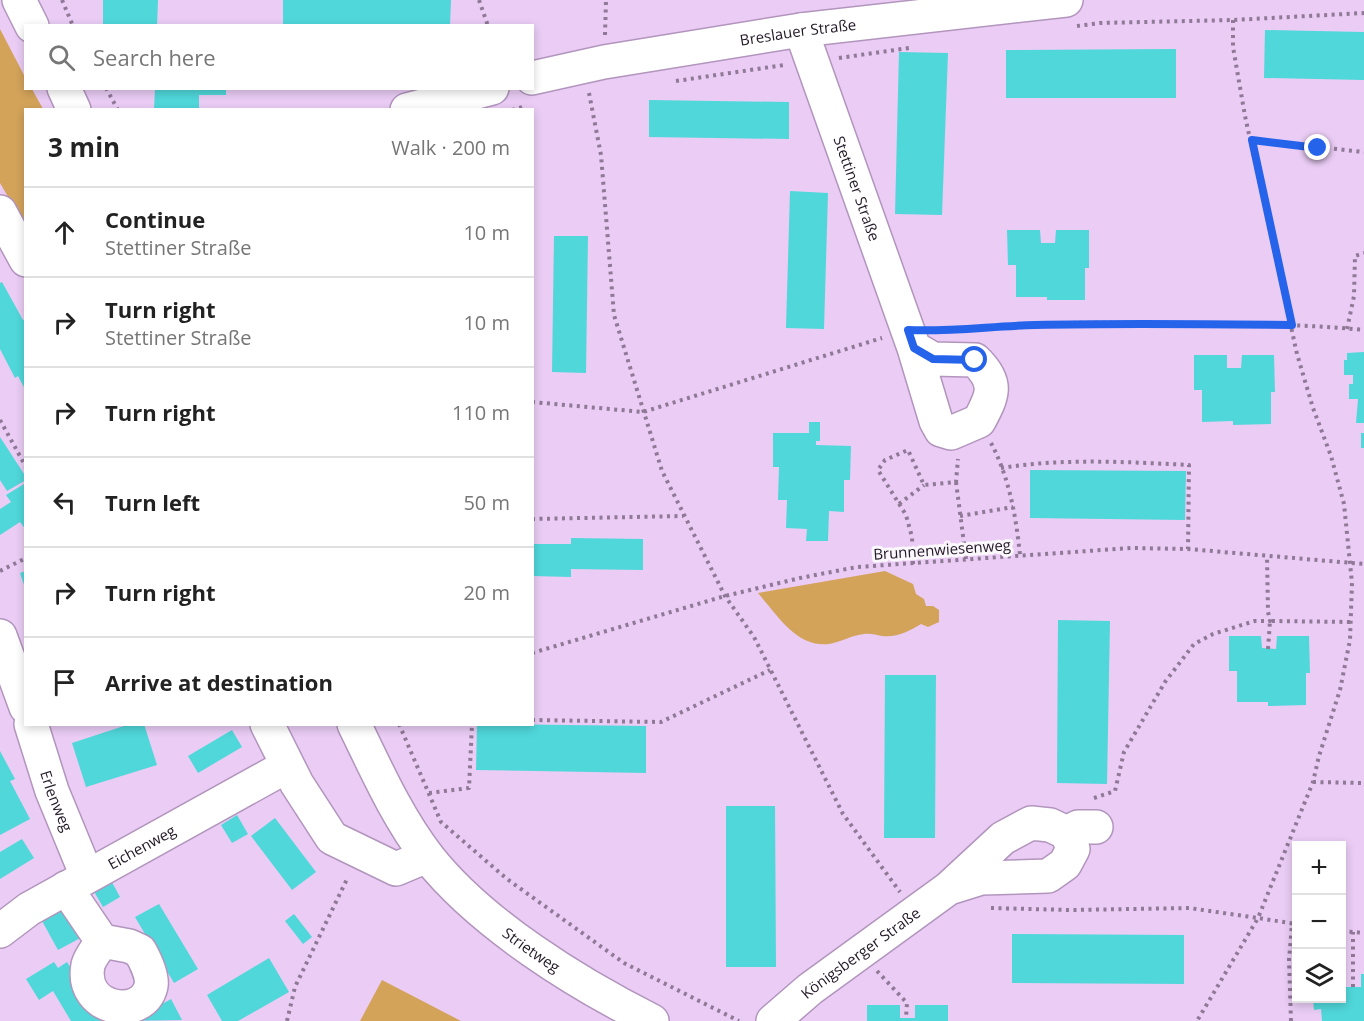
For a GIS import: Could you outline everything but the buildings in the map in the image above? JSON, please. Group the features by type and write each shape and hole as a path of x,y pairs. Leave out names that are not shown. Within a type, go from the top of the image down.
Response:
{"street":[{"path":"19,0 31,24"},
{"name":"Breslauer Straße","path":"543,78 604,62 801,30 1066,14"},
{"name":"Stettiner Straße","path":"801,30 911,339 936,421 941,430 951,433 979,421"},
{"path":"65,90 73,108"},
{"path":"415,108 484,90"},
{"path":"0,212 24,256"},
{"path":"911,339 933,359 975,360 986,370 992,386 990,400 979,421"},
{"path":"0,636 24,702"},
{"name":"Erlenweg","path":"32,726 52,791 76,882 102,941"},
{"path":"268,726 286,766 332,838 396,870 427,856"},
{"name":"Strietweg","path":"355,726 402,818 427,856 450,881 480,909 535,953 652,1021"},
{"name":"Eichenweg","path":"0,930 29,909 76,882 286,766"},
{"name":"Königsberger Straße","path":"773,1021 810,989 949,888 1003,838 1031,823 1050,825 1082,820 1065,864 1048,876 981,878 949,888"}],"path":[{"path":"62,0 72,24"},
{"path":"479,0 487,24"},
{"path":"1066,14 1100,23 1233,20 1364,13"},
{"path":"1197,1021 1258,918 1313,782 1340,690 1350,640 1351,622 1352,583 1344,504 1331,456 1313,408 1297,354 1245,116 1233,47 1233,20"},
{"path":"671,82 915,48"},
{"path":"107,90 117,108"},
{"path":"514,108 531,90"},
{"path":"600,92 589,94 602,155 614,315 662,471 725,596 754,638 843,814 914,912"},
{"path":"1252,140 1364,152"},
{"path":"1347,328 1354,296 1354,256 1364,253"},
{"path":"952,331 994,326 1127,323 1292,325 1364,330"},
{"path":"534,402 643,412 911,339"},
{"path":"0,420 24,463"},
{"path":"979,421 995,451 1013,507 1020,555"},
{"path":"913,564 912,537 906,515 878,470 885,460 908,450 924,485"},
{"path":"959,462 957,482 966,559"},
{"path":"1001,468 1036,462 1189,465 1188,549"},
{"path":"899,504 924,485 957,482"},
{"path":"960,516 1013,507"},
{"path":"534,519 683,516"},
{"name":"Brunnenwiesenweg","path":"534,653 725,596 857,567 1131,548 1188,549 1364,564"},
{"path":"1267,557 1270,621 1268,649"},
{"path":"0,571 24,559"},
{"path":"1082,820 1103,796 1115,791 1124,752 1165,682 1194,644 1227,629 1255,621 1351,622"},
{"path":"534,720 661,722 770,670"},
{"path":"400,726 441,822 507,879 624,963 739,1021"},
{"path":"429,793 469,788 472,726"},
{"path":"1313,782 1364,783"},
{"path":"287,1021 295,987 360,852"},
{"path":"986,908 1069,910 1189,908 1292,924"},
{"path":"1346,931 1364,933"},
{"path":"1353,932 1353,987"},
{"path":"1291,1021 1289,960 1292,938"},
{"path":"871,964 907,1003 906,1018"}],"shaded area":[{"path":"0,29 24,75 24,90 33,90 42,108 24,108 24,224 0,183"},
{"path":"885,571 913,584 916,594 924,599 926,606 933,606 939,610 939,622 928,627 921,624 898,635 864,634 829,644 818,644 797,635 780,620 758,593"},
{"path":"382,980 461,1021 360,1021"}],"route":[{"path":"975,360 933,359 914,348 908,330 942,332 994,326 1127,323 1292,325 1252,140 1318,148"}]}
